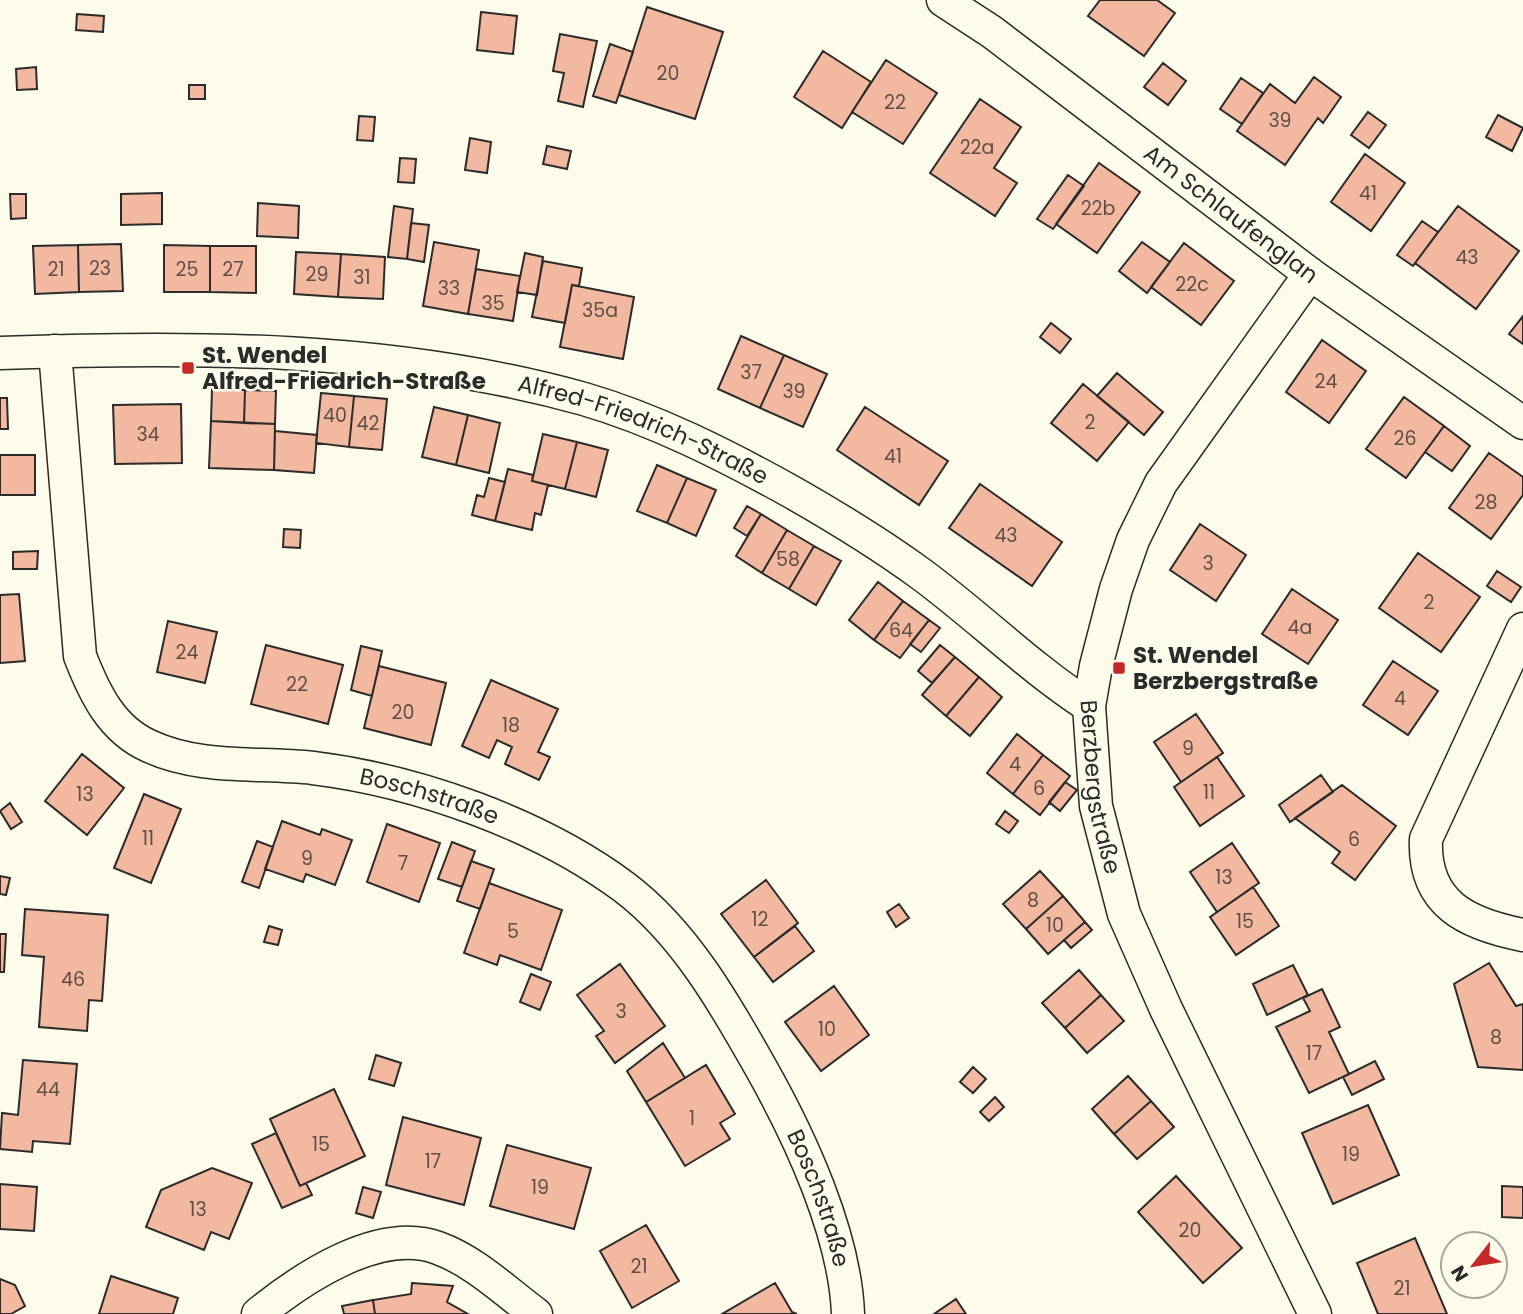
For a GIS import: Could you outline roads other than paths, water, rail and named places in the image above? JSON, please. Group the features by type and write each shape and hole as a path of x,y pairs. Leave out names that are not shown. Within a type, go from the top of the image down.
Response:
{"street":[{"name":"Am Schlaufenglan","path":"943,0 992,32 1310,274 1523,423"},
{"name":"Berzbergstraße","path":"1310,274 1156,494 1133,540 1116,589 1096,666 1089,706 1096,806 1124,914 1166,1009 1315,1314"},
{"name":"Boschstraße","path":"55,351 80,656 93,689 115,723 146,745 185,761 313,768 390,782 470,806 557,846 625,887 676,937 735,1022 788,1116 829,1219 848,1314"},
{"name":"Alfred-Friedrich-Straße","path":"0,353 215,351 342,357 458,372 585,399 679,433 791,492 920,573 1051,681 1089,706"},
{"path":"1523,629 1426,839 1424,864 1432,883 1451,908 1483,927 1523,935"},
{"path":"258,1314 294,1285 341,1259 394,1244 436,1247 481,1272 536,1314"}],"place":[{"name":"St. Wendel Alfred-Friedrich-Straße","path":"188,368"},
{"name":"St. Wendel Berzbergstraße","path":"1119,668"}]}
